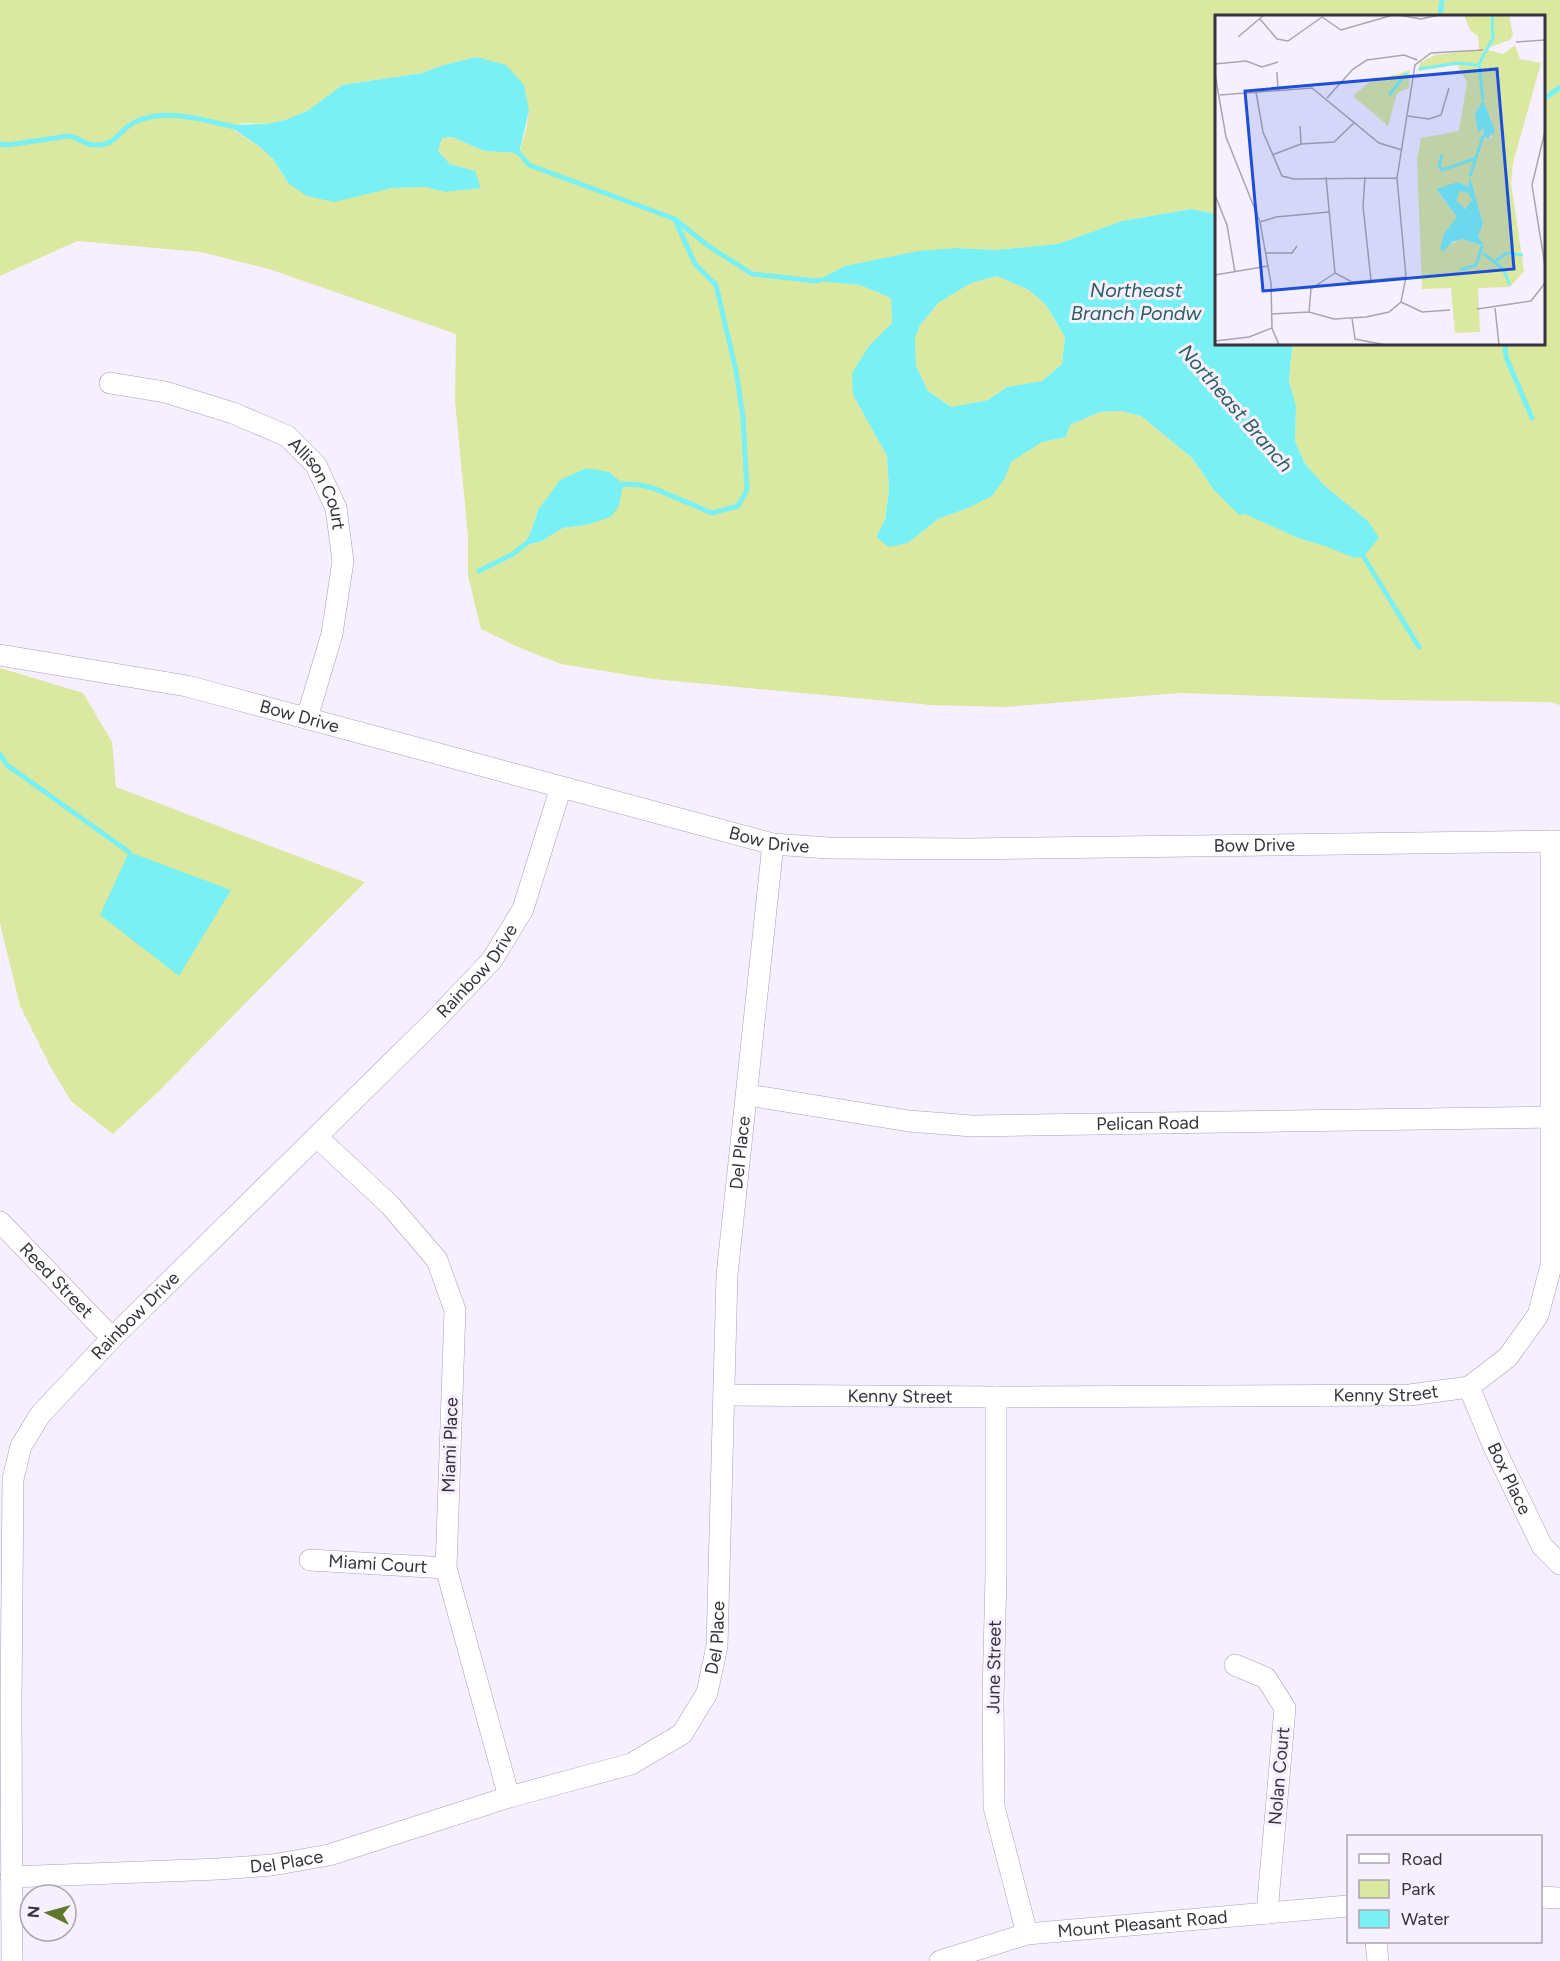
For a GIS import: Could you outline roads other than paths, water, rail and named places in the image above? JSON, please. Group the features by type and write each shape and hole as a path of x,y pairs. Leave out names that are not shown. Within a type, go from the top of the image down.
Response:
{"street":[{"name":"Allison Court","path":"110,383 165,392 233,413 287,436 316,465 336,508 343,561 332,634 307,718"},
{"name":"Bow Drive","path":"0,656 187,686 773,843 828,848 969,849 1556,841"},
{"name":"Rainbow Drive","path":"12,1961 12,1877 5,1704 13,1479 21,1446 40,1415 112,1338 434,1021 492,960 523,909 561,787"},
{"name":"Kenny Street","path":"724,1395 996,1397 1410,1395 1468,1387 1508,1357 1538,1315 1551,1266 1556,841"},
{"name":"Del Place","path":"12,1877 219,1869 272,1865 329,1855 509,1797 631,1764 682,1734 707,1693 717,1646 727,1275 748,1095 773,843"},
{"name":"Pelican Road","path":"748,1095 909,1120 972,1126 1551,1117"},
{"name":"Miami Place","path":"317,1137 390,1205 437,1260 455,1310 446,1568 509,1797"},
{"name":"Reed Street","path":"0,1222 112,1338"},
{"name":"Box Place","path":"1468,1387 1493,1445 1542,1546 1560,1564"},
{"name":"June Street","path":"996,1397 994,1808 1027,1934"},
{"name":"Miami Court","path":"310,1560 446,1568"},
{"name":"Nolan Court","path":"1235,1665 1266,1678 1285,1708 1267,1913"},
{"path":"1542,1897 1560,1898"},
{"name":"Mount Pleasant Road","path":"940,1961 1027,1934 1347,1906"},
{"path":"1376,1943 1378,1961"}],"water":[{"path":"476,57 506,65 524,85 529,111 519,153 484,151 452,137 442,138 438,151 450,164 475,171 481,188 445,192 425,187 392,188 334,202 307,196 289,184 273,159 260,147 228,125 266,124 285,120 309,110 342,85 422,73"},
{"name":"Northeast Branch Pondw","path":"1191,209 1215,215 1215,345 1294,345 1289,381 1296,406 1295,441 1305,464 1326,487 1368,521 1379,538 1364,556 1354,558 1298,538 1245,514 1239,515 1214,490 1192,458 1141,416 1121,411 1100,412 1070,425 1066,437 1042,442 1011,462 1005,478 992,496 938,519 908,543 889,547 876,537 885,520 889,489 887,456 853,395 852,373 869,346 892,323 891,298 860,285 816,281 845,266 918,251 957,248 995,250 1058,244 1122,221","holes":["997,276 1029,290 1046,305 1065,337 1062,364 1042,381 1007,387 988,400 951,407 928,391 916,366 915,338 919,327 938,303 971,283"]},
{"path":"586,468 609,472 623,484 619,506 611,517 586,525 563,528 542,541 523,546 531,532 538,510 560,480"},
{"path":"129,852 231,890 179,976 100,915"}],"waterway":[{"path":"1440,15 1442,0"},
{"path":"1545,98 1560,87"},
{"name":"Northeast Branch","path":"0,144 8,145 68,136 90,145 102,145 113,140 131,124 161,115 186,116 235,127"},
{"name":"Northeast Branch","path":"513,150 519,153 529,165 675,219 707,245 752,274 820,280"},
{"path":"619,487 623,484 653,488 712,513 738,506 747,490 743,417 736,371 716,285 695,264 675,220"},
{"path":"1505,345 1506,357 1532,418"},
{"path":"479,571 513,554 527,543"},
{"name":"Northeast Branch","path":"1360,551 1419,647"},
{"path":"0,754 7,765 129,852"}]}
